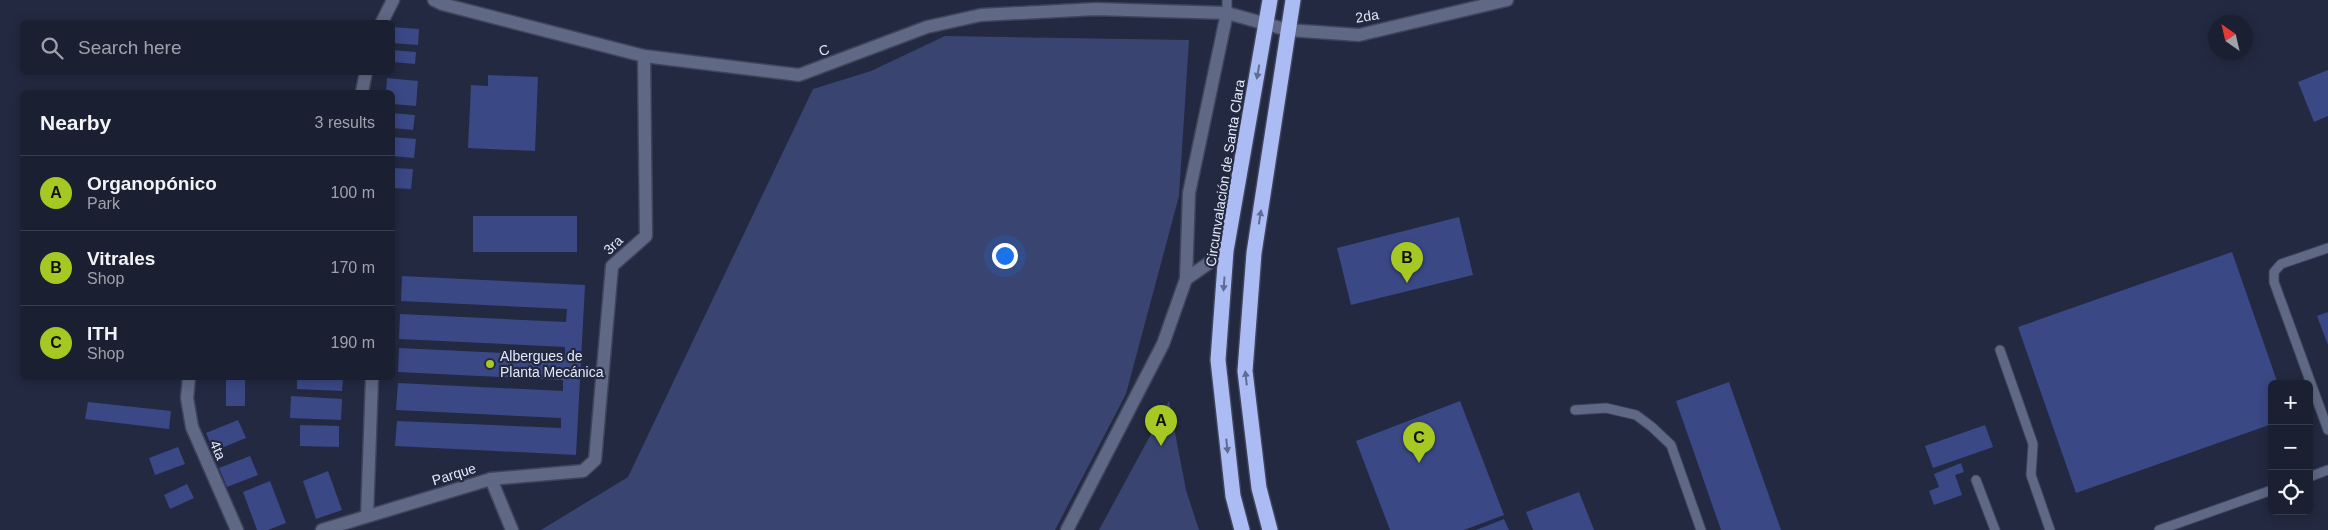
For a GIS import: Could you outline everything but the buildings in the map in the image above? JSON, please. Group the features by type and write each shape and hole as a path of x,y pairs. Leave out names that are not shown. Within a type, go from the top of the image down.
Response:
{"highway":[{"name":"Circunvalación de Santa Clara","path":"1242,530 1233,496 1218,360 1226,251 1270,0"},
{"path":"1270,530 1259,488 1245,371 1254,253 1294,0"}],"street":[{"path":"383,20 393,0"},
{"name":"C","path":"434,0 442,4 644,56 799,75 927,26 981,15 1096,9 1227,6 1266,24"},
{"name":"2da","path":"1266,24 1288,30 1359,35 1507,0"},
{"path":"1067,530 1163,344 1186,280 1189,193 1227,6"},
{"name":"3ra","path":"595,460 612,266 646,236 644,56"},
{"path":"362,90 365,75"},
{"path":"1186,280 1226,251"},
{"name":"4ta","path":"189,380 188,398 192,428 236,530"},
{"path":"367,516 372,380"},
{"name":"Parque","path":"322,530 491,479 583,471 595,460"},
{"path":"491,479 512,530"}],"lane":[{"path":"2328,248 2281,264 2274,272 2274,282 2328,430"},
{"path":"2000,350 2034,444 2031,475 2050,530"},
{"path":"1575,410 1606,408 1636,415 1671,445 1701,530"},
{"path":"2313,476 2328,470"},
{"path":"1976,480 1995,530"},
{"path":"2160,530 2268,491"}],"shaded area":[{"path":"945,36 1189,40 1179,196 1126,394 1055,530 541,530 628,477 813,89 871,71"},
{"path":"1169,401 1186,490 1199,530 1099,530"}],"place":[{"name":"Vitrales","path":"1407,283"},
{"name":"Albergues de Planta Mecánica","path":"490,364"},
{"name":"Organopónico","path":"1161,446"},
{"name":"ITH","path":"1419,463"}]}
